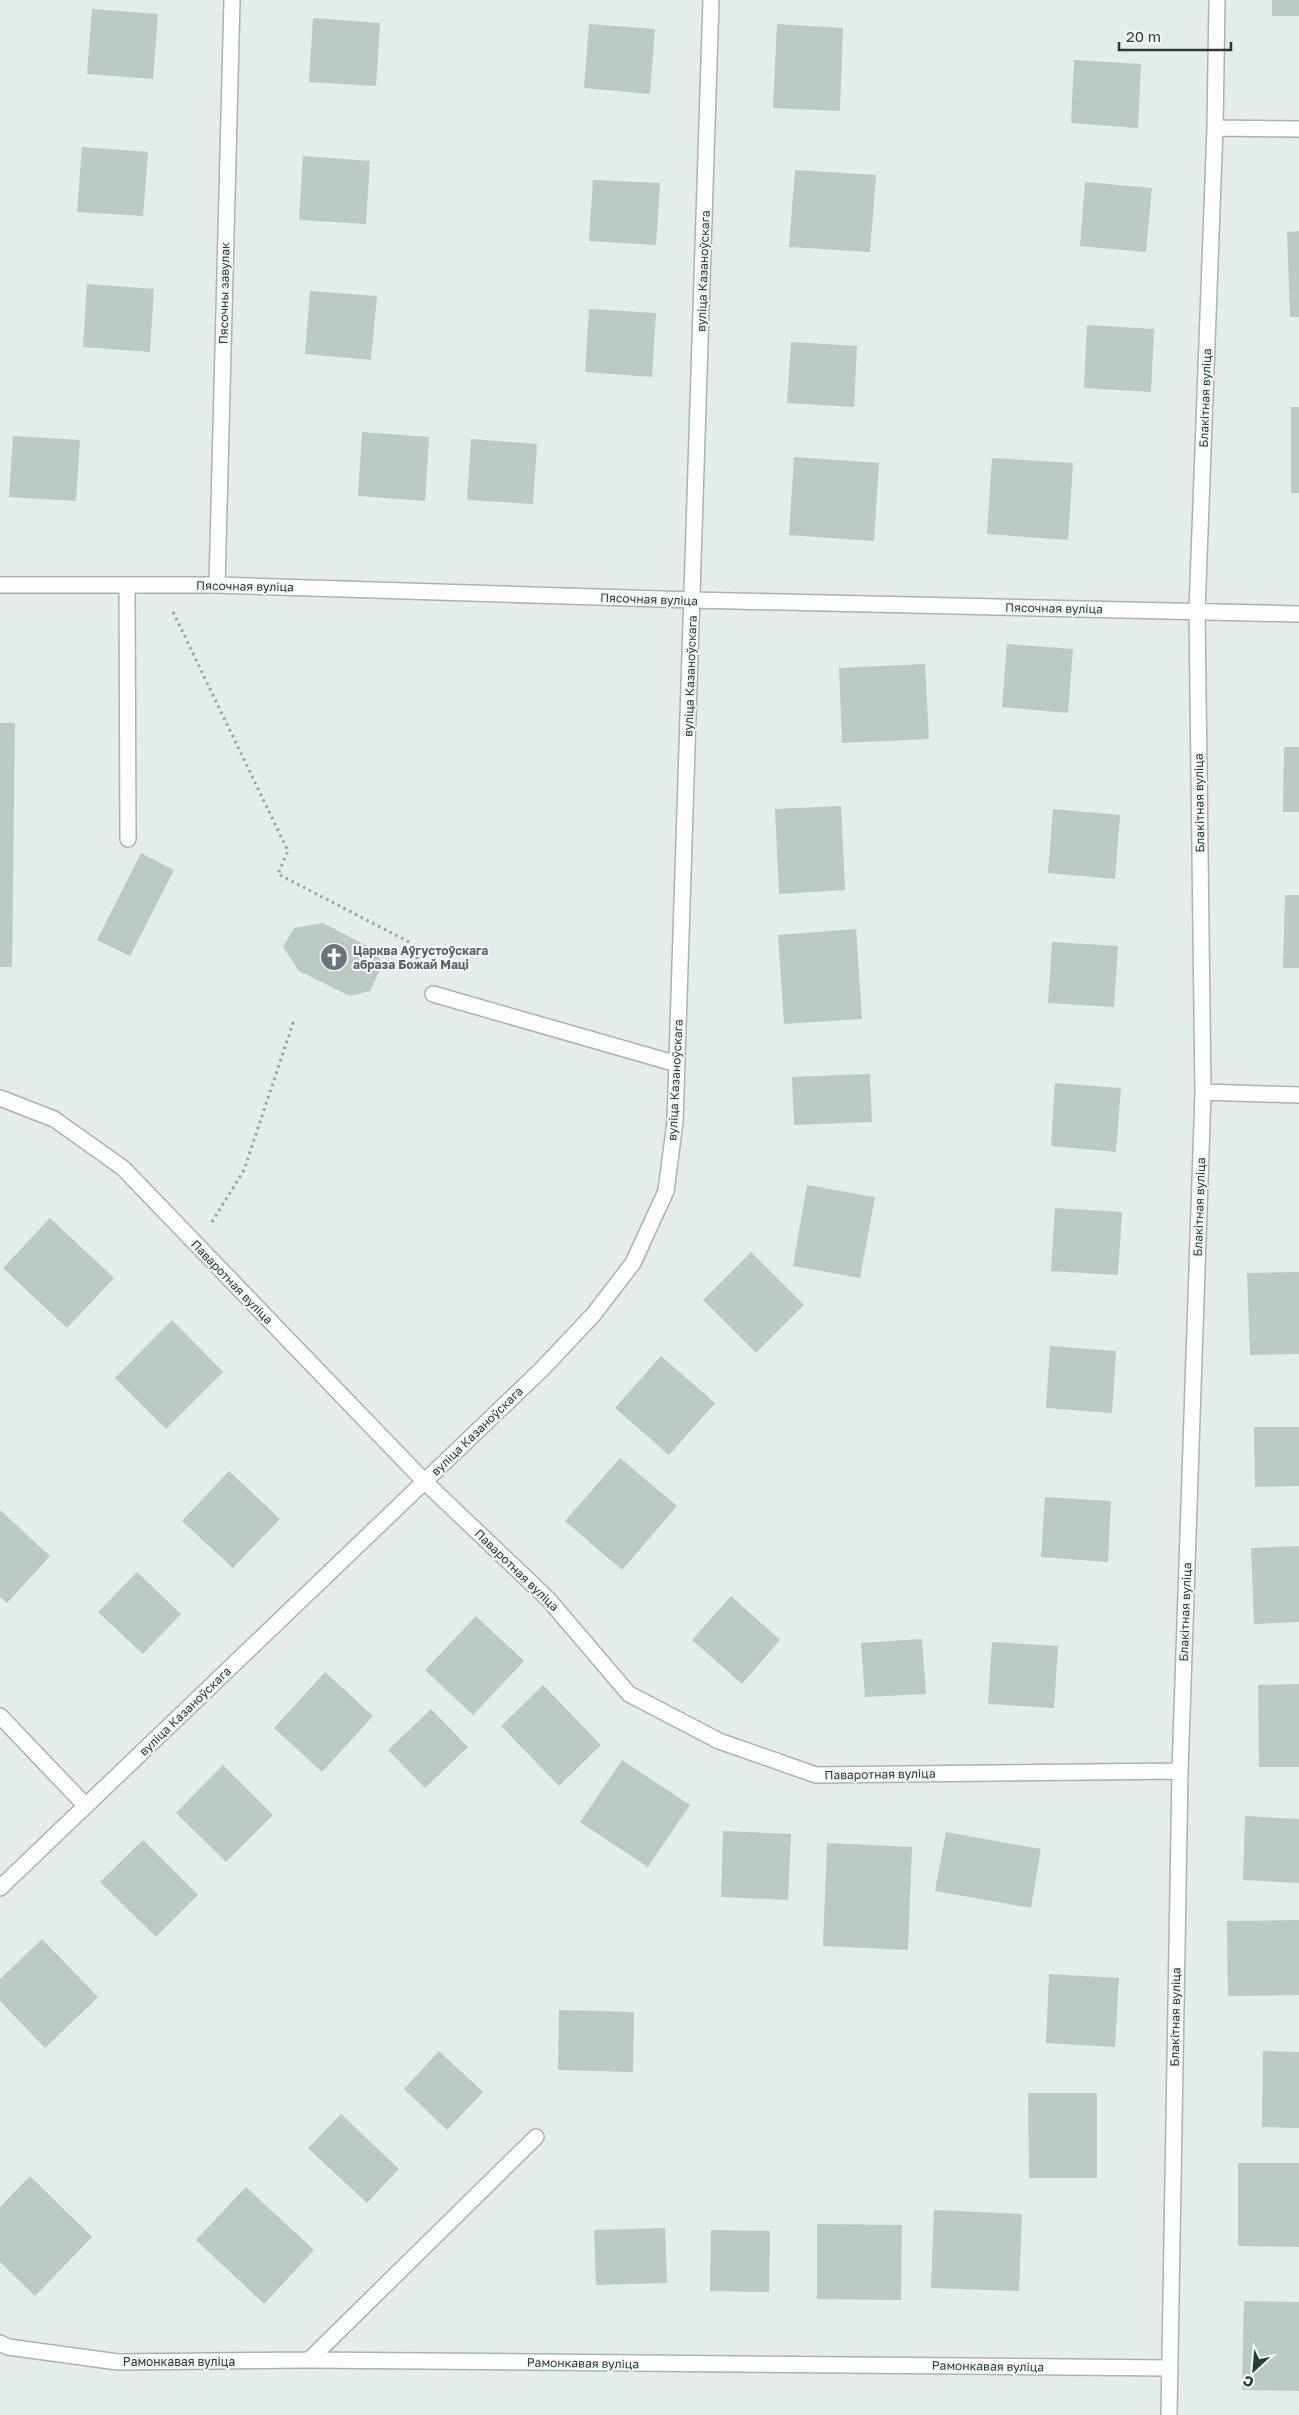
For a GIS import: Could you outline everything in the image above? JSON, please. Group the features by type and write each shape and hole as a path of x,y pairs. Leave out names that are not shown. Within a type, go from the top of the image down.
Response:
{"street":[{"name":"Пясочны завулак","path":"217,585 232,0"},
{"name":"вуліца Казаноўскага","path":"0,1888 425,1482 542,1369 594,1315 632,1263 666,1191 676,1122 711,0"},
{"name":"Блакітная вуліца","path":"1169,2415 1180,1770 1203,1092 1197,610 1215,128 1217,0"},
{"path":"1215,128 1299,129"},
{"name":"Пясочная вуліца","path":"0,585 217,585 692,600 1197,610 1299,614"},
{"path":"128,585 128,839"},
{"path":"433,994 677,1064"},
{"path":"1203,1092 1299,1094"},
{"name":"Паваротная вуліца","path":"0,1098 54,1119 123,1168 425,1482 548,1599 629,1694 719,1741 816,1775 1180,1770"},
{"path":"0,1716 86,1806"},
{"path":"309,2360 536,2137"},
{"name":"Рамонкавая вуліца","path":"0,2343 8,2347 118,2362 309,2360 1169,2368"}],"path":[{"path":"160,585 288,851 278,874 411,944 433,994"},
{"path":"198,1246 244,1170 294,1020"}],"building":[{"path":"1272,0 1299,0 1299,16 1272,16"},
{"path":"92,9 158,14 153,79 87,74"},
{"path":"313,18 380,23 376,86 309,82"},
{"path":"589,24 655,29 650,94 584,88"},
{"path":"777,24 843,28 840,111 773,108"},
{"path":"1074,60 1141,64 1138,128 1071,123"},
{"path":"82,147 148,152 143,216 77,212"},
{"path":"303,156 370,161 366,224 299,220"},
{"path":"795,170 876,175 870,252 789,247"},
{"path":"593,180 660,183 656,245 589,241"},
{"path":"1085,182 1152,188 1146,252 1080,246"},
{"path":"1299,231 1299,317 1290,317 1287,232"},
{"path":"87,284 154,289 150,352 83,347"},
{"path":"310,291 377,296 371,360 305,354"},
{"path":"589,309 656,313 652,377 585,372"},
{"path":"1087,325 1154,329 1151,392 1084,388"},
{"path":"791,342 857,346 854,407 787,403"},
{"path":"1291,407 1299,407 1299,493 1291,493"},
{"path":"362,432 429,437 425,501 358,496"},
{"path":"13,436 80,440 76,501 9,497"},
{"path":"471,439 537,444 533,504 467,500"},
{"path":"794,457 879,463 874,541 789,535"},
{"path":"992,458 1073,463 1068,540 987,534"},
{"path":"1007,644 1073,649 1068,713 1002,707"},
{"path":"925,664 929,739 842,743 839,668"},
{"path":"0,723 15,723 12,967 0,967"},
{"path":"1284,747 1299,747 1299,812 1283,812"},
{"path":"841,806 845,890 779,894 775,809"},
{"path":"1053,809 1120,815 1115,879 1048,873"},
{"path":"141,853 174,870 130,956 97,940"},
{"path":"1285,895 1299,895 1299,968 1283,968"},
{"name":"Царква Аўгустоўскага абраза Божай Маці","path":"323,923 373,949 383,964 370,991 350,996 299,971 283,947 294,928"},
{"path":"856,929 862,1019 784,1024 778,935"},
{"path":"1052,942 1118,946 1114,1007 1048,1003"},
{"path":"870,1074 872,1122 794,1125 792,1077"},
{"path":"1055,1083 1121,1088 1116,1152 1051,1146"},
{"path":"807,1185 875,1197 860,1278 793,1266"},
{"path":"1055,1208 1122,1212 1118,1275 1051,1271"},
{"path":"50,1218 114,1278 67,1328 3,1268"},
{"path":"751,1252 804,1305 756,1353 703,1300"},
{"path":"1299,1272 1299,1354 1250,1355 1247,1273"},
{"path":"172,1320 223,1372 166,1429 115,1378"},
{"path":"1050,1346 1116,1351 1112,1413 1046,1408"},
{"path":"661,1356 715,1403 669,1455 615,1408"},
{"path":"1254,1427 1299,1427 1299,1486 1255,1487"},
{"path":"620,1458 677,1506 622,1570 565,1521"},
{"path":"229,1471 280,1519 233,1568 182,1521"},
{"path":"1045,1497 1111,1501 1108,1562 1041,1557"},
{"path":"0,1510 50,1556 7,1603 0,1597"},
{"path":"1299,1546 1299,1622 1254,1624 1251,1548"},
{"path":"137,1572 181,1614 143,1654 98,1612"},
{"path":"731,1596 780,1640 742,1684 692,1640"},
{"path":"476,1616 524,1661 473,1715 425,1670"},
{"path":"922,1639 926,1694 865,1697 861,1643"},
{"path":"992,1642 1058,1646 1054,1708 988,1704"},
{"path":"325,1672 373,1716 322,1772 274,1728"},
{"path":"1299,1684 1299,1767 1259,1767 1258,1685"},
{"path":"543,1685 601,1745 559,1786 501,1726"},
{"path":"431,1709 468,1747 425,1788 388,1750"},
{"path":"622,1760 690,1805 648,1867 580,1822"},
{"path":"223,1765 273,1815 226,1862 176,1813"},
{"path":"1245,1816 1299,1819 1299,1883 1243,1880"},
{"path":"723,1831 791,1834 788,1900 721,1897"},
{"path":"946,1832 1041,1849 1031,1908 935,1891"},
{"path":"143,1840 198,1895 156,1937 100,1882"},
{"path":"827,1843 912,1847 908,1950 823,1946"},
{"path":"1299,1920 1299,1995 1228,1996 1227,1921"},
{"path":"42,1939 98,1997 45,2048 0,2001 0,1979"},
{"path":"1049,1974 1119,1978 1115,2047 1046,2043"},
{"path":"559,2010 634,2012 633,2072 558,2070"},
{"path":"439,2051 483,2092 447,2130 404,2089"},
{"path":"1263,2051 1299,2052 1299,2128 1262,2127"},
{"path":"1028,2093 1097,2093 1097,2178 1029,2178"},
{"path":"341,2114 399,2169 367,2203 308,2148"},
{"path":"1238,2163 1299,2163 1299,2247 1238,2246"},
{"path":"30,2176 92,2237 35,2296 0,2262 0,2207"},
{"path":"246,2187 314,2250 264,2304 196,2240"},
{"path":"934,2210 1022,2214 1019,2291 931,2288"},
{"path":"817,2224 902,2225 901,2300 817,2299"},
{"path":"665,2228 667,2283 596,2285 594,2230"},
{"path":"711,2230 770,2231 769,2292 710,2291"},
{"path":"1244,2301 1299,2302 1299,2391 1242,2390"}],"place":[{"name":"Царква Аўгустоўскага абраза Божай Маці","path":"334,957"}]}
